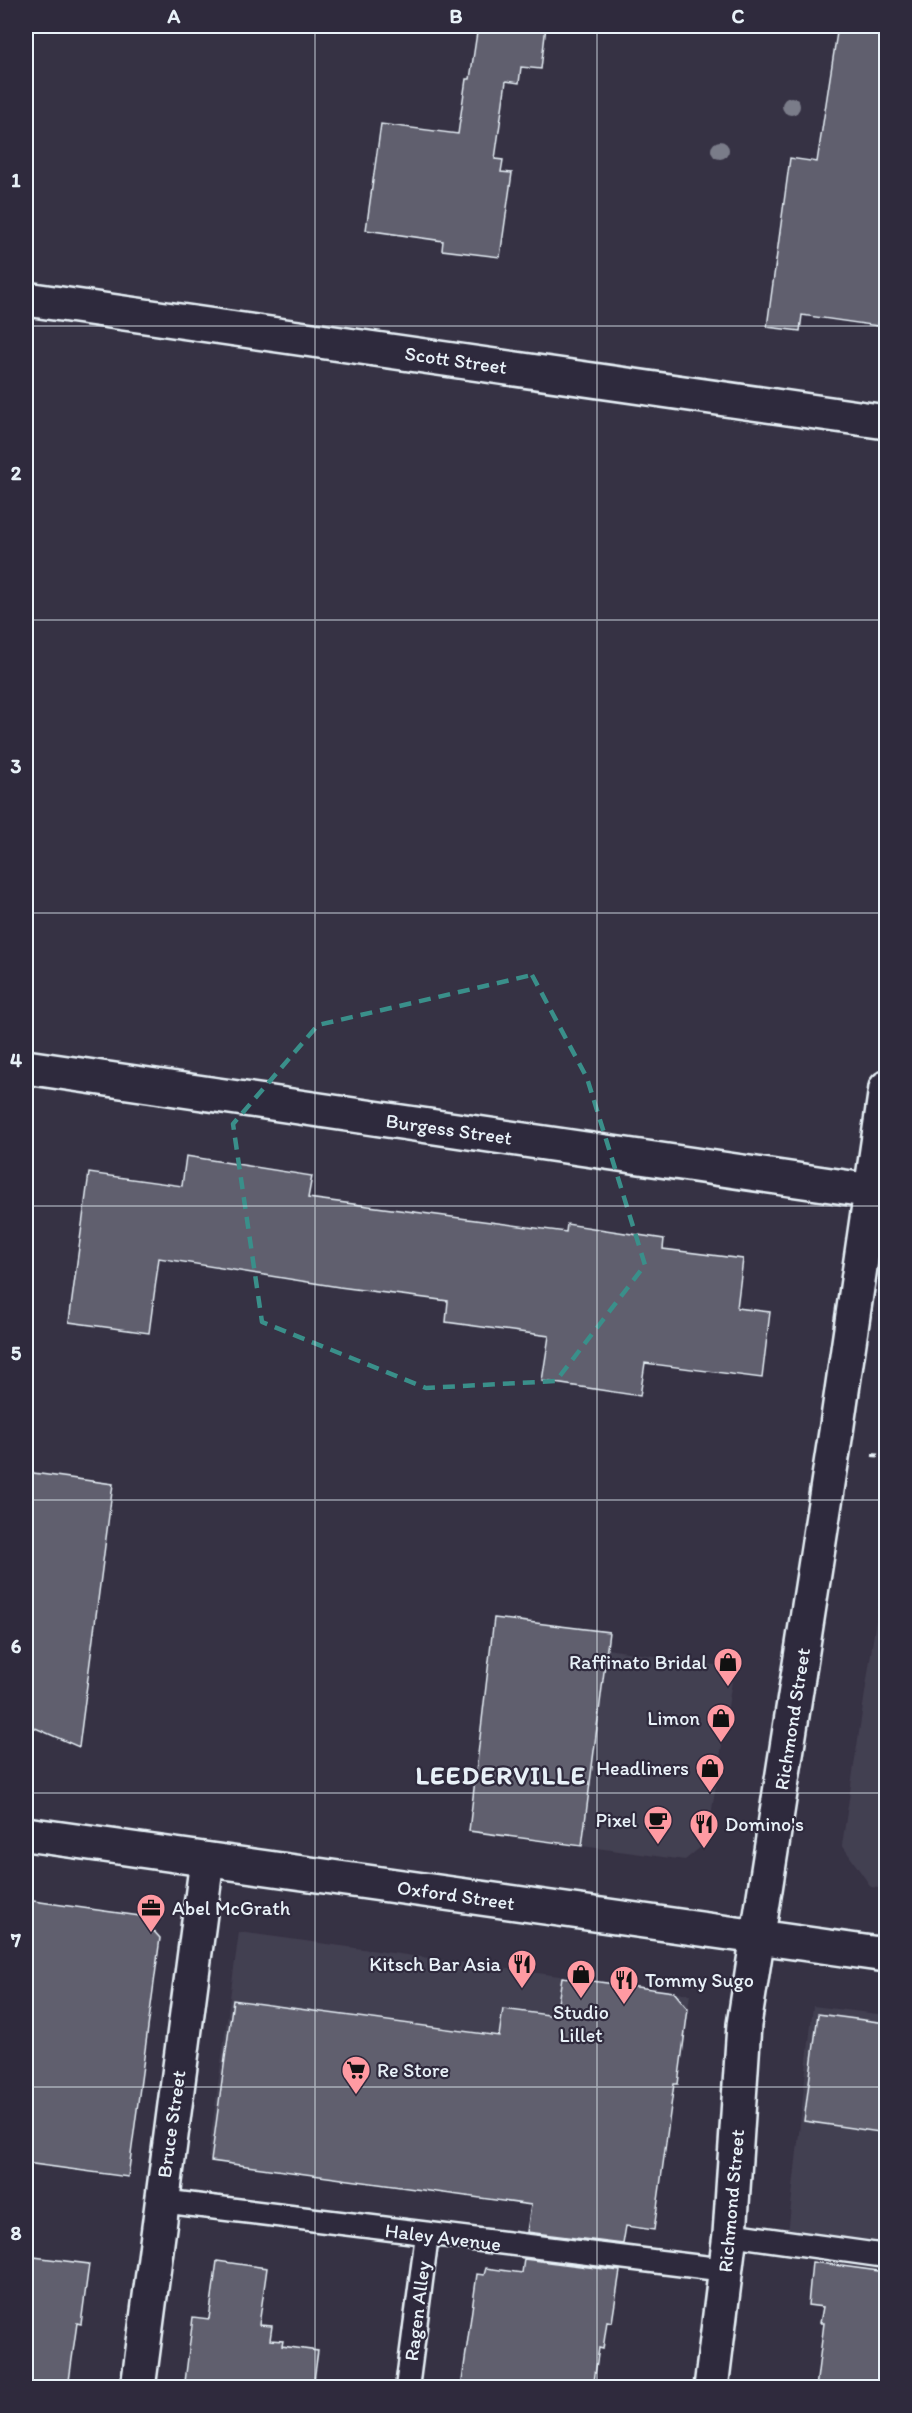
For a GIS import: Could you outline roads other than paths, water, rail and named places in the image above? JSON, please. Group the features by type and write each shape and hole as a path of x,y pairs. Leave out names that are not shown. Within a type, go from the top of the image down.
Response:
{"street":[{"name":"Scott Street","path":"26,299 886,422"},
{"name":"Burgess Street","path":"26,1067 872,1191"},
{"name":"Richmond Street","path":"711,2388 730,2234 744,2025 886,1088"},
{"name":"Oxford Street","path":"26,1834 886,1955"},
{"name":"Bruce Street","path":"138,2388 207,1860"}],"lane":[{"name":"Haley Avenue","path":"161,2201 726,2270"},
{"path":"730,2234 886,2256"},
{"name":"Ragen Alley","path":"407,2388 426,2235"}],"place":[{"name":"Raffinato Bridal","path":"728,1688"},
{"name":"Limon","path":"721,1744"},
{"name":"Headliners","path":"710,1794"},
{"name":"Pixel","path":"658,1846"},
{"name":"Domino's","path":"704,1850"},
{"name":"Abel McGrath","path":"151,1934"},
{"name":"Kitsch Bar Asia","path":"522,1990"},
{"name":"Studio Lillet","path":"581,2000"},
{"name":"Tommy Sugo","path":"624,2006"},
{"name":"Re Store","path":"356,2096"}],"district":[{"name":"LEEDERVILLE","path":"501,1775"}]}
